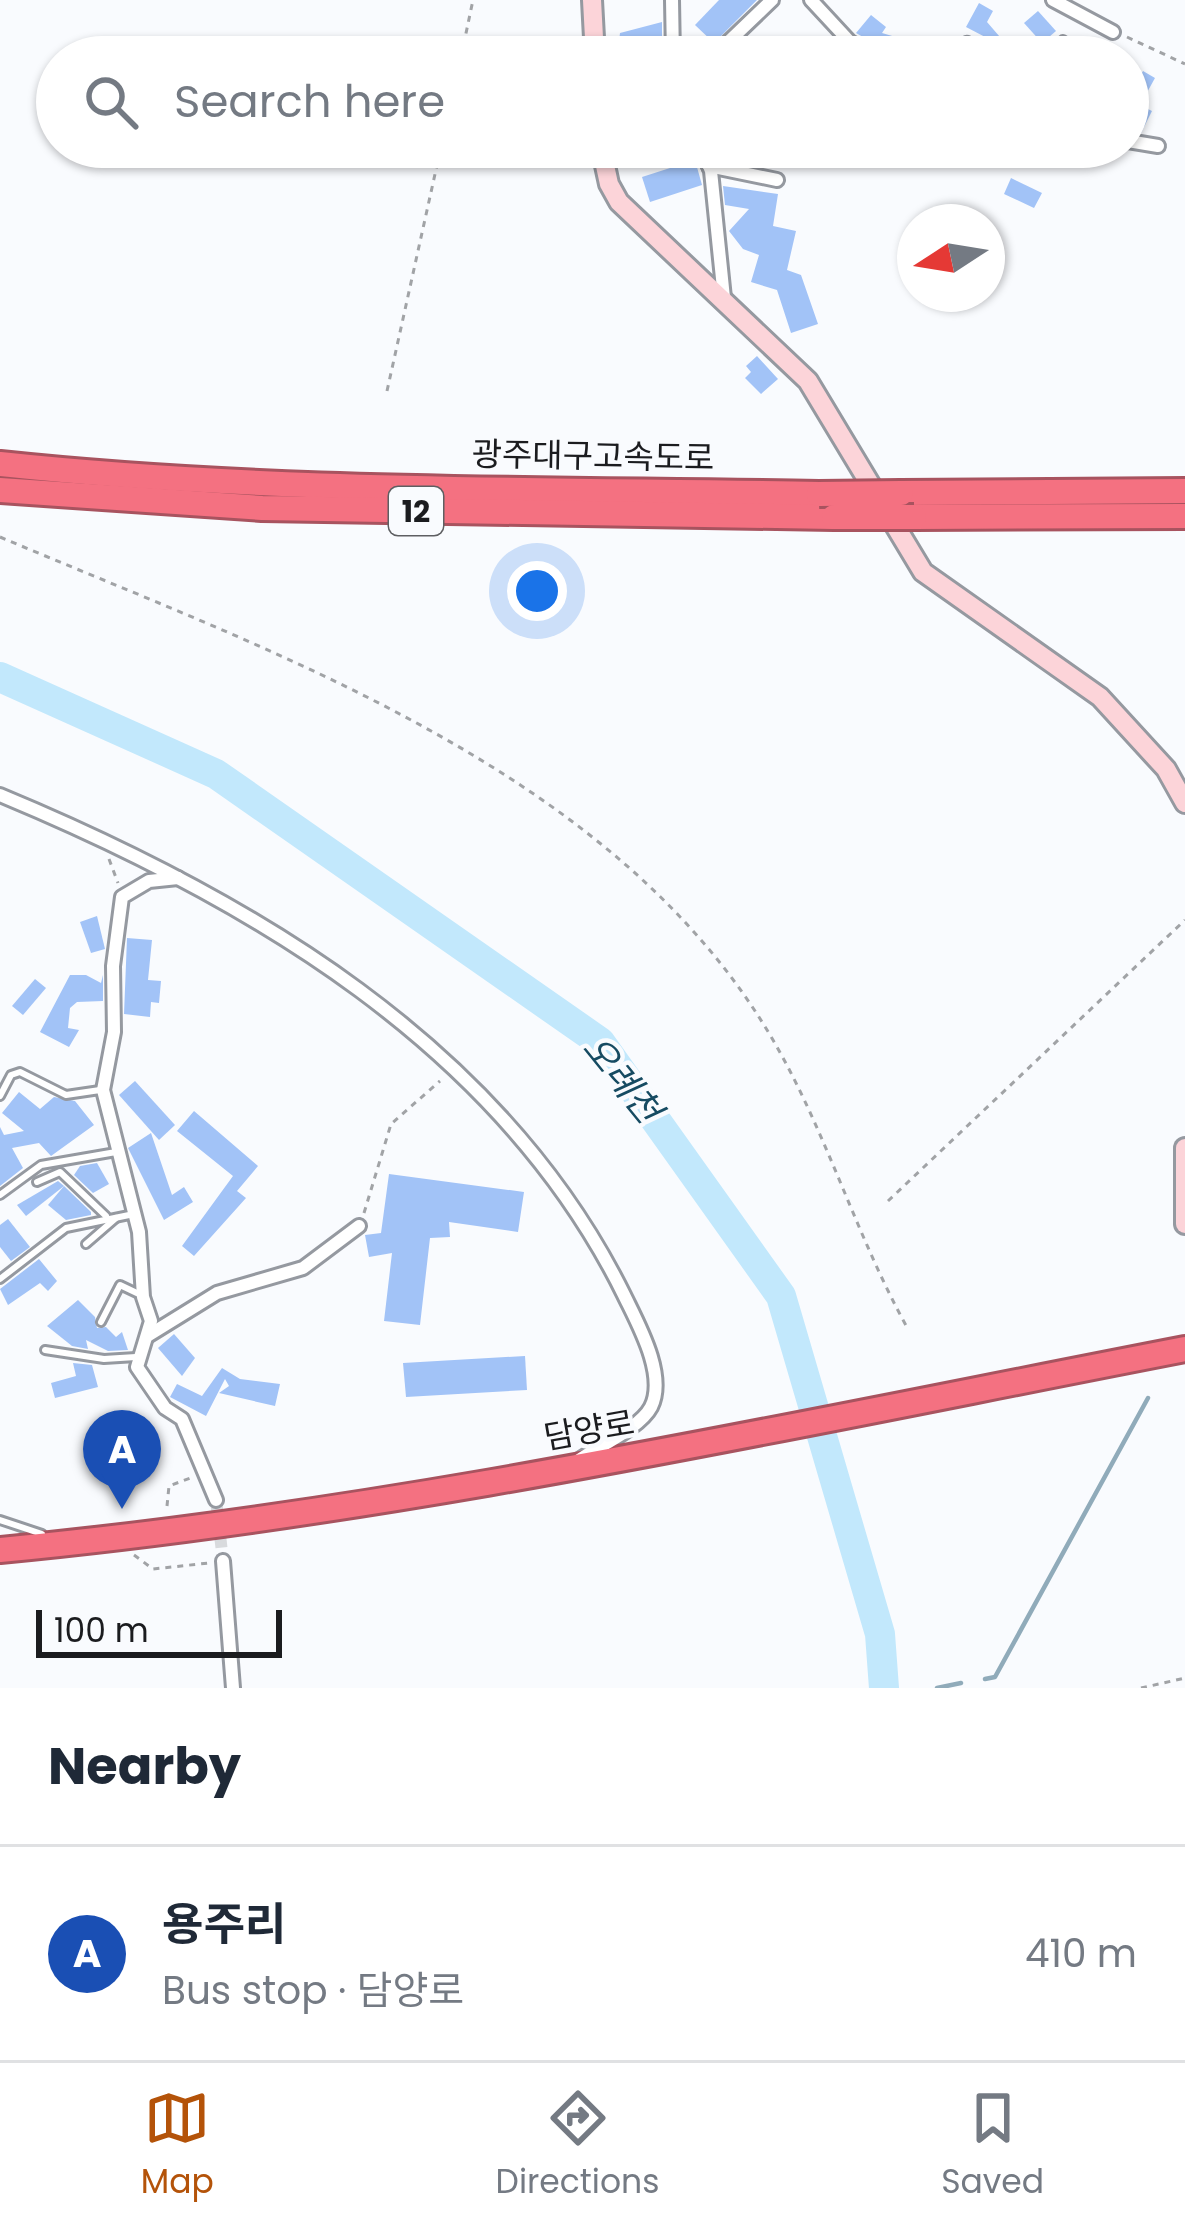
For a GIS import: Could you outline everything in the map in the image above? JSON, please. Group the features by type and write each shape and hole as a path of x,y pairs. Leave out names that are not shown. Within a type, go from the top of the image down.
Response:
{"highway":[{"name":"광주대구고속도로","path":"0,464 272,483 819,494 1185,491"},
{"name":"광주대구고속도로","path":"0,490 262,508 834,517 1185,516"},
{"name":"담양로","path":"0,1550 269,1520 649,1453 1185,1349"}],"street":[{"path":"592,0 594,36"},
{"path":"672,0 673,36"},
{"path":"734,36 772,0"},
{"path":"812,0 845,36"},
{"path":"1053,0 1113,32"},
{"path":"1149,144 1159,146"},
{"path":"605,168 619,202 808,381 923,572 1100,697 1166,769 1185,803"},
{"path":"709,168 724,300"},
{"path":"719,168 777,180"},
{"path":"0,795 93,833 181,878 397,1014 454,1068 574,1205 633,1312 653,1368 656,1394 650,1412 568,1467"},
{"path":"148,1335 134,1214 103,1090 114,1032 113,966 122,897 148,881 181,878"},
{"path":"1185,1148 1185,1224"},
{"path":"216,1500 182,1419 148,1388 136,1357 148,1335 217,1293 303,1268 359,1226"},
{"path":"223,1562 233,1688"}],"lane":[{"path":"0,1096 11,1075 20,1072 66,1095 103,1090"},
{"path":"0,1196 41,1165 118,1151"},
{"path":"37,1182 60,1172 106,1216"},
{"path":"0,1279 54,1235 106,1216 134,1214"},
{"path":"86,1244 118,1215"},
{"path":"101,1322 120,1286 143,1297"},
{"path":"45,1350 104,1359 136,1357"},
{"path":"0,1520 68,1544"}],"path":[{"path":"465,36 473,0"},
{"path":"1113,32 1122,36"},
{"path":"1149,48 1185,64"},
{"path":"387,391 436,168"},
{"path":"0,537 332,680 517,783 600,841 684,917 771,1038 837,1165 880,1279 908,1329"},
{"path":"93,833 116,874 122,897"},
{"path":"888,1202 1185,920"},
{"path":"359,1226 391,1124 454,1068"},
{"path":"167,1506 169,1486 205,1472"},
{"path":"113,1539 153,1569 223,1562"},
{"path":"1141,1688 1185,1678"}],"building":[{"path":"719,0 757,0 721,36 707,36 695,25"},
{"path":"979,3 993,11 987,22 999,36 983,36 966,27"},
{"path":"1038,11 1056,31 1036,36 1024,23"},
{"path":"871,15 886,27 882,33 892,36 861,36 856,33"},
{"path":"662,22 662,36 620,33"},
{"path":"670,168 697,168 702,185 650,202 642,177"},
{"path":"1011,178 1042,193 1034,208 1004,194"},
{"path":"723,186 778,194 773,226 796,231 787,270 801,275 818,324 791,333 777,290 751,282 759,255 743,249 729,231 749,209 725,205"},
{"path":"757,356 778,379 761,394 745,378 751,372 746,366"},
{"path":"97,916 105,949 91,953 80,922"},
{"path":"127,938 152,940 148,980 161,981 159,1003 151,1002 150,1017 124,1014"},
{"path":"70,975 86,975 101,983 103,975 103,1001 77,1002 70,1008 68,1028 79,1030 69,1047 40,1032"},
{"path":"35,979 46,988 23,1015 12,1006"},
{"path":"135,1081 175,1125 159,1140 119,1095"},
{"path":"19,1092 40,1109 54,1097 75,1101 94,1125 51,1156 39,1143 12,1148 23,1168 0,1186 0,1127 4,1135 24,1131 2,1113"},
{"path":"194,1111 258,1166 237,1191 246,1198 194,1256 182,1246 233,1176 177,1131"},
{"path":"151,1133 172,1195 184,1187 193,1202 164,1220 128,1148"},
{"path":"97,1163 109,1184 93,1193 74,1175 80,1166"},
{"path":"389,1174 524,1192 518,1232 449,1222 450,1237 430,1238 420,1325 384,1321 392,1253 369,1257 365,1235 381,1233"},
{"path":"58,1181 64,1186 26,1216 17,1205"},
{"path":"64,1186 91,1215 66,1220 48,1205"},
{"path":"8,1219 30,1247 11,1261 0,1247 0,1225"},
{"path":"39,1259 57,1281 48,1291 40,1283 8,1305 0,1289"},
{"path":"78,1300 95,1317 97,1328 106,1327 116,1337 122,1332 128,1350 108,1351 86,1340 88,1349 72,1346 47,1326"},
{"path":"174,1334 195,1358 182,1376 158,1348"},
{"path":"525,1356 527,1390 406,1397 403,1363"},
{"path":"73,1363 92,1365 98,1387 55,1398 51,1383 76,1376"},
{"path":"222,1368 240,1379 280,1384 275,1406 219,1393 229,1386 225,1379 206,1416 170,1397 177,1384 202,1396"}],"waterway":[{"name":"오례천","path":"0,677 216,774 600,1042 781,1296 880,1634 884,1688"},
{"path":"985,1679 995,1677 1148,1398"},
{"path":"937,1688 961,1683"}],"tunnel":[{"path":"216,1500 223,1561"}],"place":[{"name":"용주리","path":"122,1509"}]}
